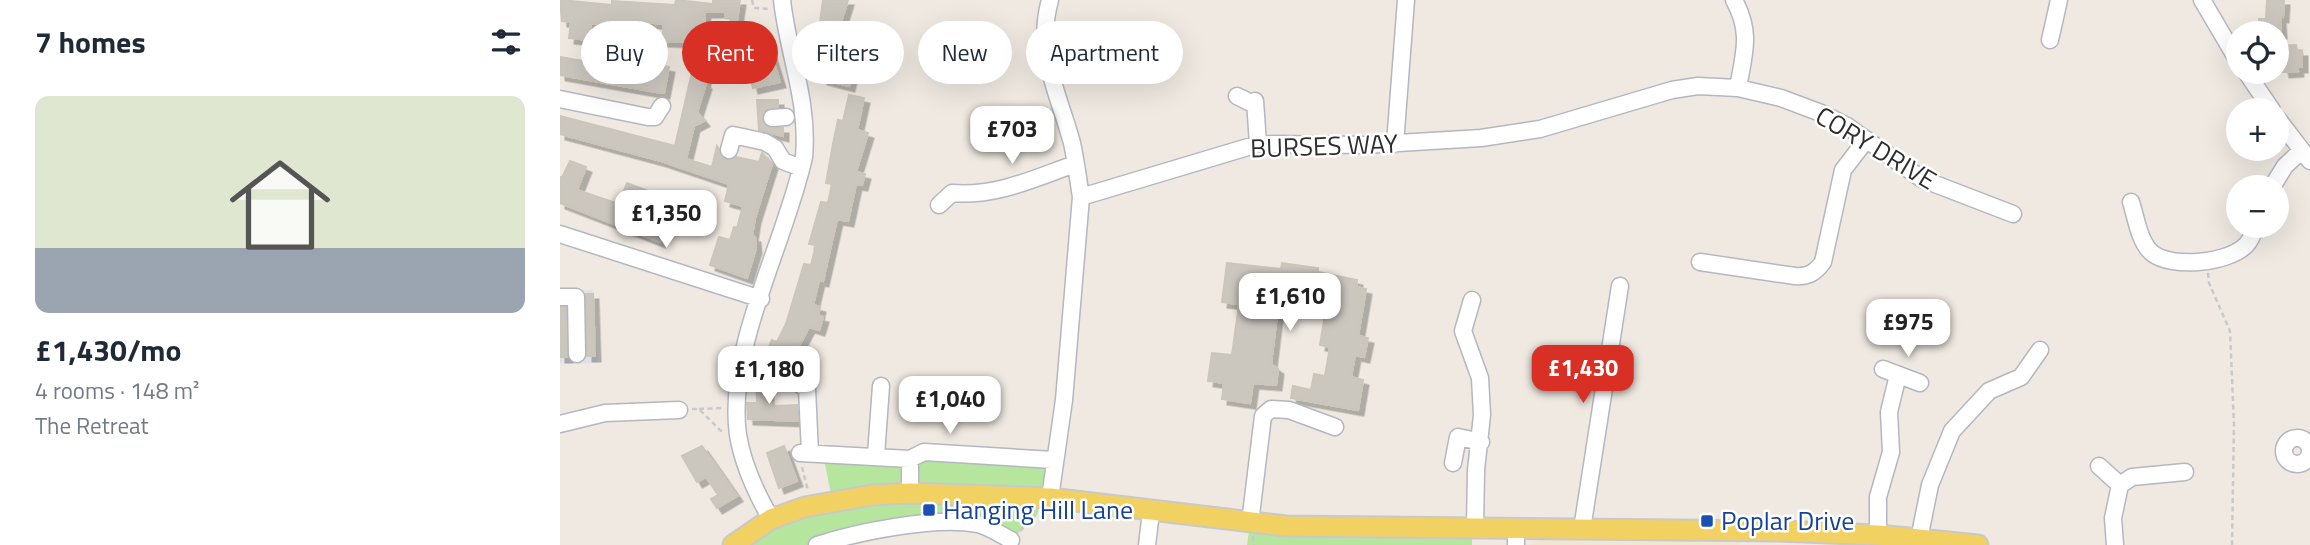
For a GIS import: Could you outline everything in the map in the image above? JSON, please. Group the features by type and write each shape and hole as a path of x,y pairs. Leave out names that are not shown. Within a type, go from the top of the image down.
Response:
{"main road":[{"path":"733,545 771,519 811,505 872,495 910,493 1047,498 1286,526 1475,527 1516,537 1582,529 1740,538 1878,535 1978,545"}],"street":[{"path":"1047,498 1064,400 1081,197 1075,164 1045,55 1044,34 1050,0"},
{"path":"1395,144 1406,0"},
{"path":"1734,0 1742,14 1747,36 1738,88"},
{"path":"2050,40 2059,0"},
{"path":"771,519 748,473 739,439 736,408 741,365 801,168 805,115 783,4"},
{"path":"2210,4 2226,37"},
{"name":"BURSES WAY","path":"1081,197 1258,144 1395,144 1481,138 1540,129 1672,90 1699,86 1738,88"},
{"name":"CORY DRIVE","path":"1738,88 1801,105 1847,126 1923,179 2013,215"},
{"path":"1237,96 1254,102 1258,144"},
{"path":"560,99 648,117 655,117 662,106"},
{"path":"2279,175 2285,166 2306,156 2289,134"},
{"path":"729,150 733,135 789,147"},
{"path":"1700,262 1795,276 1807,276 1816,270 1823,262 1843,170 1866,140"},
{"path":"765,142 775,148 783,161 801,168"},
{"path":"939,205 948,186 974,195 998,191 1075,164"},
{"path":"2131,202 2143,240 2152,253 2175,261 2207,262 2237,253 2247,245 2250,238"},
{"path":"560,234 640,267 761,299"},
{"path":"1582,529 1620,286"},
{"path":"560,297 576,297 577,354"},
{"path":"1472,300 1464,331 1480,378 1481,442 1476,470 1475,527"},
{"path":"1919,539 1930,485 1952,431 1989,391 2021,377 2040,350"},
{"path":"1883,369 1920,383"},
{"path":"796,370 792,379 807,389 805,453 910,459 924,452 1053,460"},
{"path":"1878,535 1878,497 1891,452 1889,412 1898,375"},
{"path":"876,455 881,386"},
{"path":"560,424 655,404 679,410"},
{"path":"1250,523 1264,416 1271,409 1289,410 1335,427"},
{"path":"1453,463 1458,437 1481,442"},
{"path":"910,459 910,493"},
{"path":"2099,466 2120,485"},
{"path":"2115,545 2113,518 2120,485 2132,477 2185,472"},
{"path":"1147,545 1151,512"},
{"path":"817,545 873,531 944,524 978,524 1011,540"}],"path":[{"path":"752,0 754,8 758,10 783,4"},
{"path":"2207,262 2209,283 2231,331 2234,425 2231,545"},
{"path":"679,410 736,408"},
{"path":"699,409 729,440 739,439"},
{"path":"805,453 811,505"},
{"path":"1011,540 1037,515 1047,498"}],"shaded area":[{"path":"593,290 598,363 560,364 560,291"},
{"path":"1539,540 1739,541 1739,545 1530,545"}],"green space":[{"path":"823,453 1053,460 1037,515 1011,540 945,524 817,545 733,545 832,500"},
{"path":"1250,523 1472,537 1472,545 1247,545"}],"building":[{"path":"560,0 612,5 612,1 675,5 676,0 713,4 713,0 740,0 737,20 725,18 726,12 705,12 704,21 682,21 682,42 668,41 668,21 581,21 581,39 569,38 571,22 562,21"},
{"path":"823,0 848,0 841,21 820,21"},
{"path":"2267,0 2284,0 2280,21 2259,21 2266,19"},
{"path":"2289,45 2296,45 2297,51 2302,51 2302,67 2297,67 2298,71 2289,72"},
{"path":"560,57 581,61 581,79 560,75"},
{"path":"612,84 666,84 664,93"},
{"path":"689,84 706,84 697,112 704,121 694,126 686,159 712,167 717,146 726,160 736,157 759,162 762,153 772,164 755,218 752,236 755,237 756,248 747,278 710,265 719,237 730,240 734,227 737,228 743,206 725,201 729,184 661,161 560,134 560,116 675,146"},
{"path":"752,84 771,84 753,88"},
{"path":"849,95 864,98 857,130 868,133 856,172 865,174 862,185 856,184 848,221 837,219 823,281 819,280 813,305 820,307 818,316 823,317 819,330 809,327 782,378 773,374 780,360 766,353 772,340 777,342 786,324 804,264 811,265 816,245 809,244 821,202 828,203 832,184 826,183 833,144 838,120 843,121"},
{"path":"757,100 778,100 778,107 766,110 762,119 768,128 783,128 783,136 759,130"},
{"path":"570,161 586,167 577,190 619,204 627,183 683,204 680,214 673,226 667,223 660,242 560,203 560,177 562,178"},
{"path":"1227,263 1281,269 1282,263 1318,268 1318,272 1357,280 1356,287 1366,289 1358,336 1368,338 1364,357 1355,355 1351,377 1363,380 1358,410 1291,398 1293,386 1311,390 1314,374 1325,376 1330,347 1320,345 1328,296 1280,290 1271,364 1278,369 1276,385 1253,383 1250,403 1222,399 1224,383 1208,381 1212,353 1232,355 1239,304 1222,302"},
{"path":"586,294 593,294 595,356 587,356"},
{"path":"560,307 566,307 567,357 560,357"},
{"path":"767,375 768,402 774,402 774,406 797,405 798,421 748,419 747,403 757,403 756,376"},
{"path":"702,446 737,496 717,508 711,499 718,495 706,477 697,482 682,456"},
{"path":"784,446 797,481 779,488 767,453"}],"place":[{"name":"Hanging Hill Lane","path":"929,510"},
{"name":"Poplar Drive","path":"1707,521"}]}
